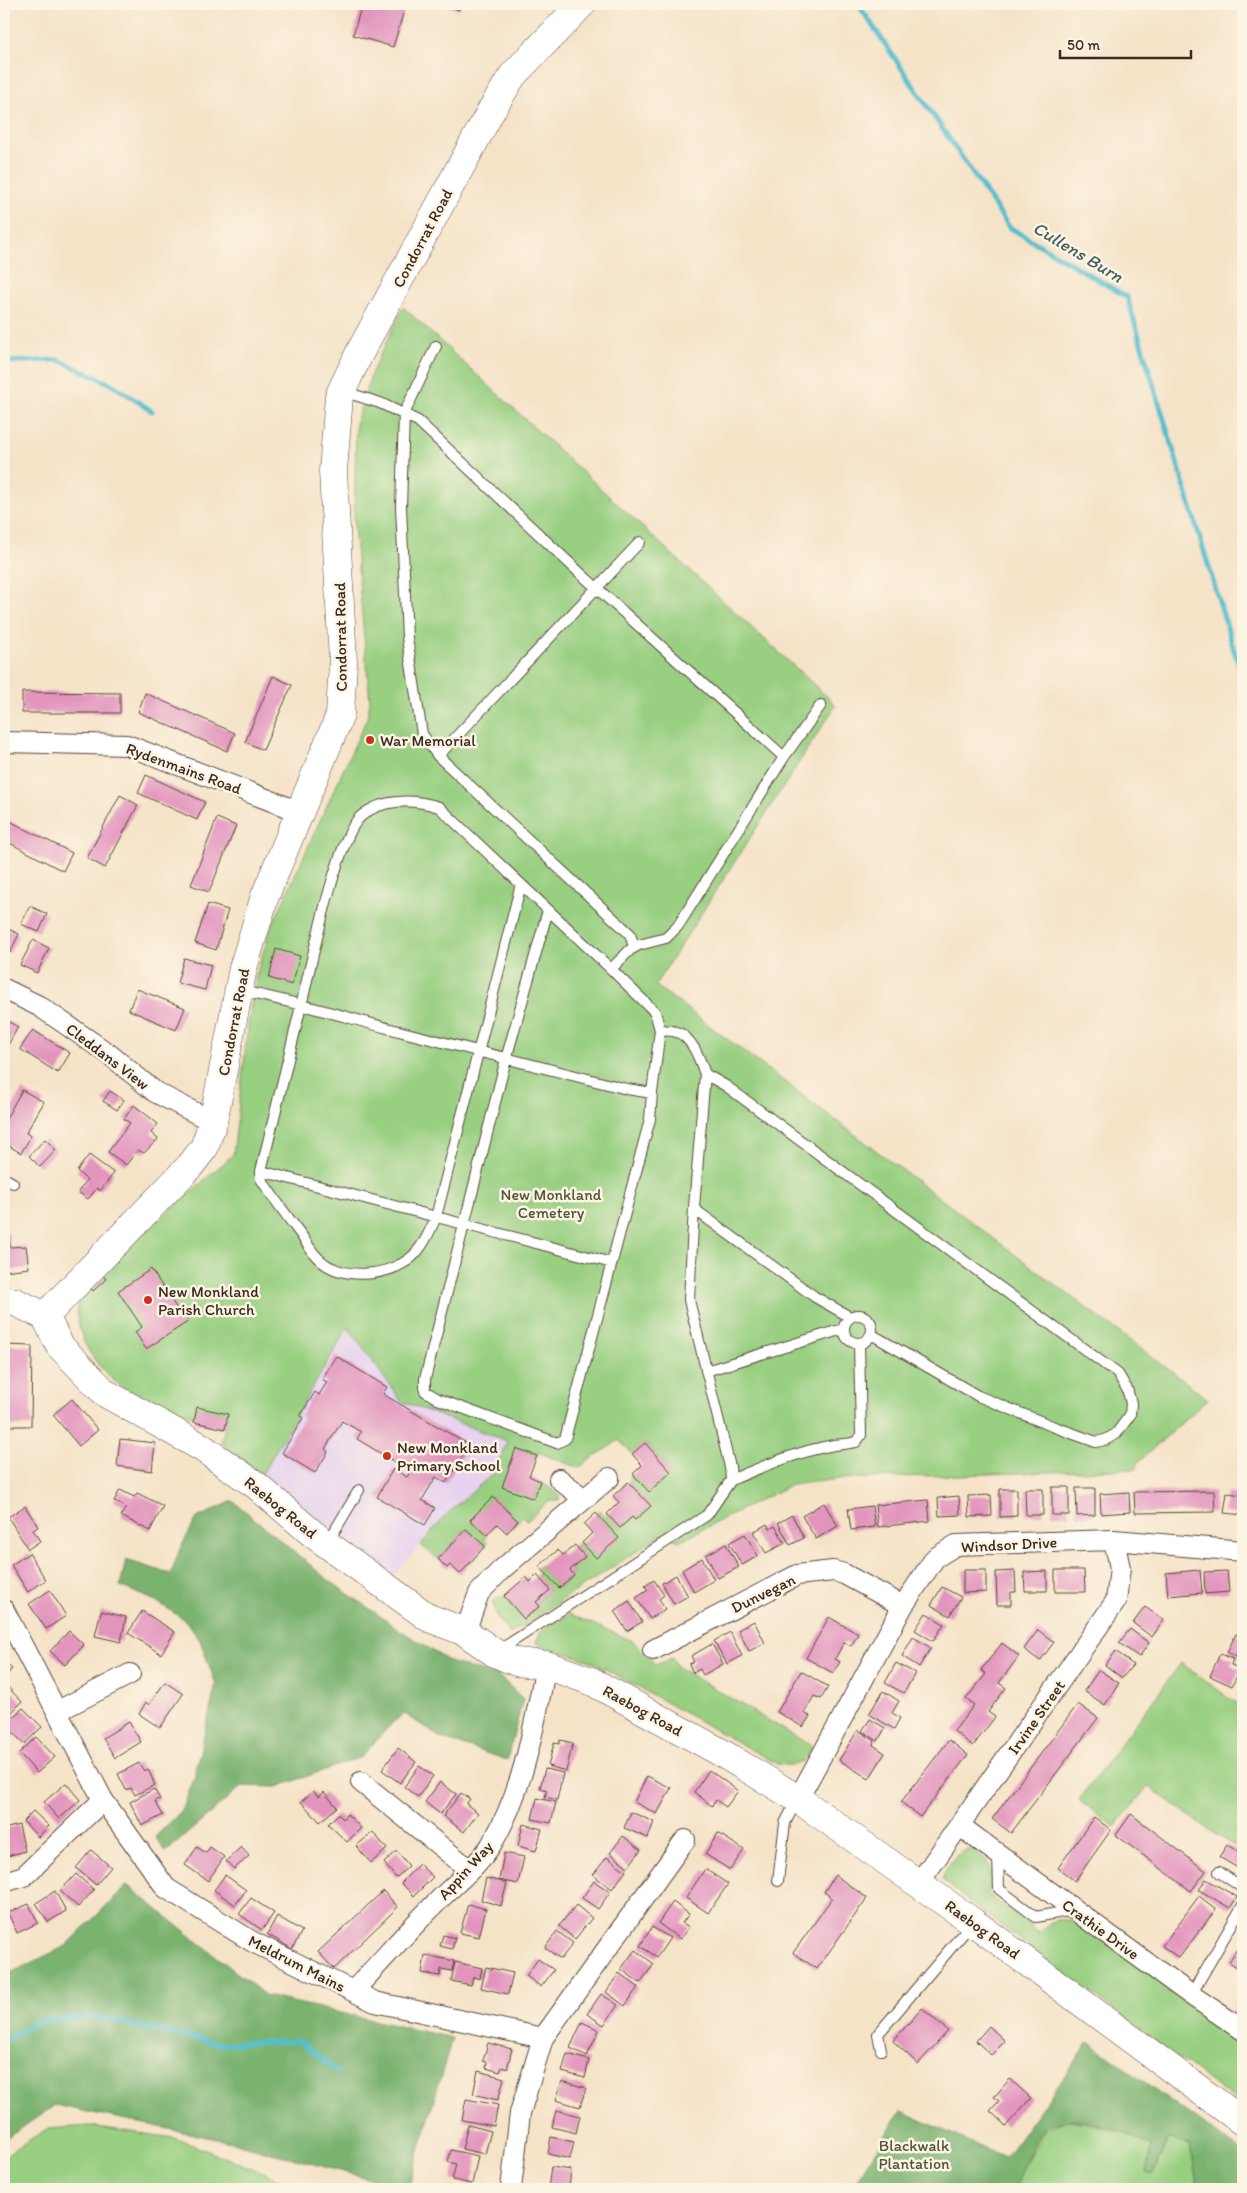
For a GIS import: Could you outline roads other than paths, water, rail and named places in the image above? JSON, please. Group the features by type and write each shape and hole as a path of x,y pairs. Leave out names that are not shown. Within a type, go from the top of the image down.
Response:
{"main road":[{"name":"Condorrat Road","path":"45,1316 190,1166 204,1148 213,1122 238,991 265,896 340,716 343,662 333,471 341,391 487,118 513,75 582,4"},
{"path":"4,1300 15,1302 45,1316"},
{"name":"Raebog Road","path":"45,1316 60,1346 105,1393 201,1447 256,1486 314,1534 429,1618 465,1632 494,1653 516,1662 546,1664 591,1681 720,1752 798,1799 973,1922 1243,2122"}],"street":[{"name":"Rydenmains Road","path":"4,742 127,745 300,812"},
{"name":"Cleddans View","path":"4,989 39,1006 110,1054 155,1092 213,1122"},
{"path":"465,1632 479,1593 501,1570 609,1478"},
{"path":"559,1479 584,1500"},
{"name":"Windsor Drive","path":"798,1799 903,1606 935,1558 956,1545 1114,1540 1243,1552"},
{"name":"Irvine Street","path":"919,1883 1116,1601 1120,1568 1114,1540"},
{"name":"Dunvegan","path":"653,1650 797,1575 833,1571 844,1574 903,1606"},
{"name":"Meldrum Mains","path":"4,1610 103,1800 166,1888 253,1942 375,2002 543,2038"},
{"name":"Appin Way","path":"353,1991 435,1904 470,1870 490,1846 509,1810 530,1748 546,1664"},
{"path":"58,1711 130,1674"},
{"path":"361,1782 470,1870"},
{"path":"4,1882 24,1876 103,1800"},
{"name":"Crathie Drive","path":"960,1826 1190,1995 1243,2030"},
{"path":"511,2189 520,2112 543,2038 685,1840"}],"lane":[{"path":"436,346 404,414 401,507 407,638 422,734 438,756 630,934 634,948"},
{"path":"341,391 380,404 418,420 597,588 784,758"},
{"path":"438,756 640,542"},
{"path":"611,969 634,948 666,938 678,926 784,758 820,705"},
{"path":"521,884 436,1216 427,1238 412,1256 382,1273 348,1272 332,1267 317,1258 261,1179 261,1171 340,852 358,818 375,807 407,801 439,807 521,884 548,910 611,969 655,1012 660,1030 650,1119 571,1422 565,1439 558,1443 438,1399 425,1391 425,1379 506,1059 548,910"},
{"path":"238,991 506,1059 628,1089 652,1093"},
{"path":"660,1030 678,1032 689,1042 698,1055 705,1074 689,1300 730,1467 731,1480"},
{"path":"705,1074 726,1086 1118,1374 1128,1389 1132,1403 1130,1415 1116,1434 1096,1442 978,1396 871,1334"},
{"path":"261,1171 612,1263"},
{"path":"694,1209 815,1297 850,1317"},
{"path":"859,1314 868,1319 872,1327 871,1334 867,1340 859,1343 850,1341 844,1334 844,1324 850,1317 859,1314"},
{"path":"706,1371 843,1329"},
{"path":"494,1653 707,1515 731,1480 776,1461 834,1445 856,1442 861,1435 859,1343"},
{"path":"327,1543 359,1490"},
{"path":"778,1881 786,1822 798,1799"},
{"path":"998,1854 999,1889 1036,1917 1075,1910"},
{"path":"1219,1872 1243,1888"},
{"path":"1190,1995 1243,1905"},
{"path":"881,2050 878,2034 973,1922"}],"waterway":[{"name":"Cullens Burn","path":"858,4 1009,227 1127,297 1243,676"},
{"path":"4,362 59,360 113,385 152,411"},
{"path":"4,2041 40,2021 92,2016 221,2044 299,2041 337,2071"}],"place":[{"name":"War Memorial","path":"370,740"},
{"name":"New Monkland Parish Church","path":"148,1300"},
{"name":"New Monkland Primary School","path":"387,1456"}],"park label":[{"name":"New Monkland Cemetery","path":"551,1203"},
{"name":"Blackwalk Plantation","path":"914,2154"}]}
